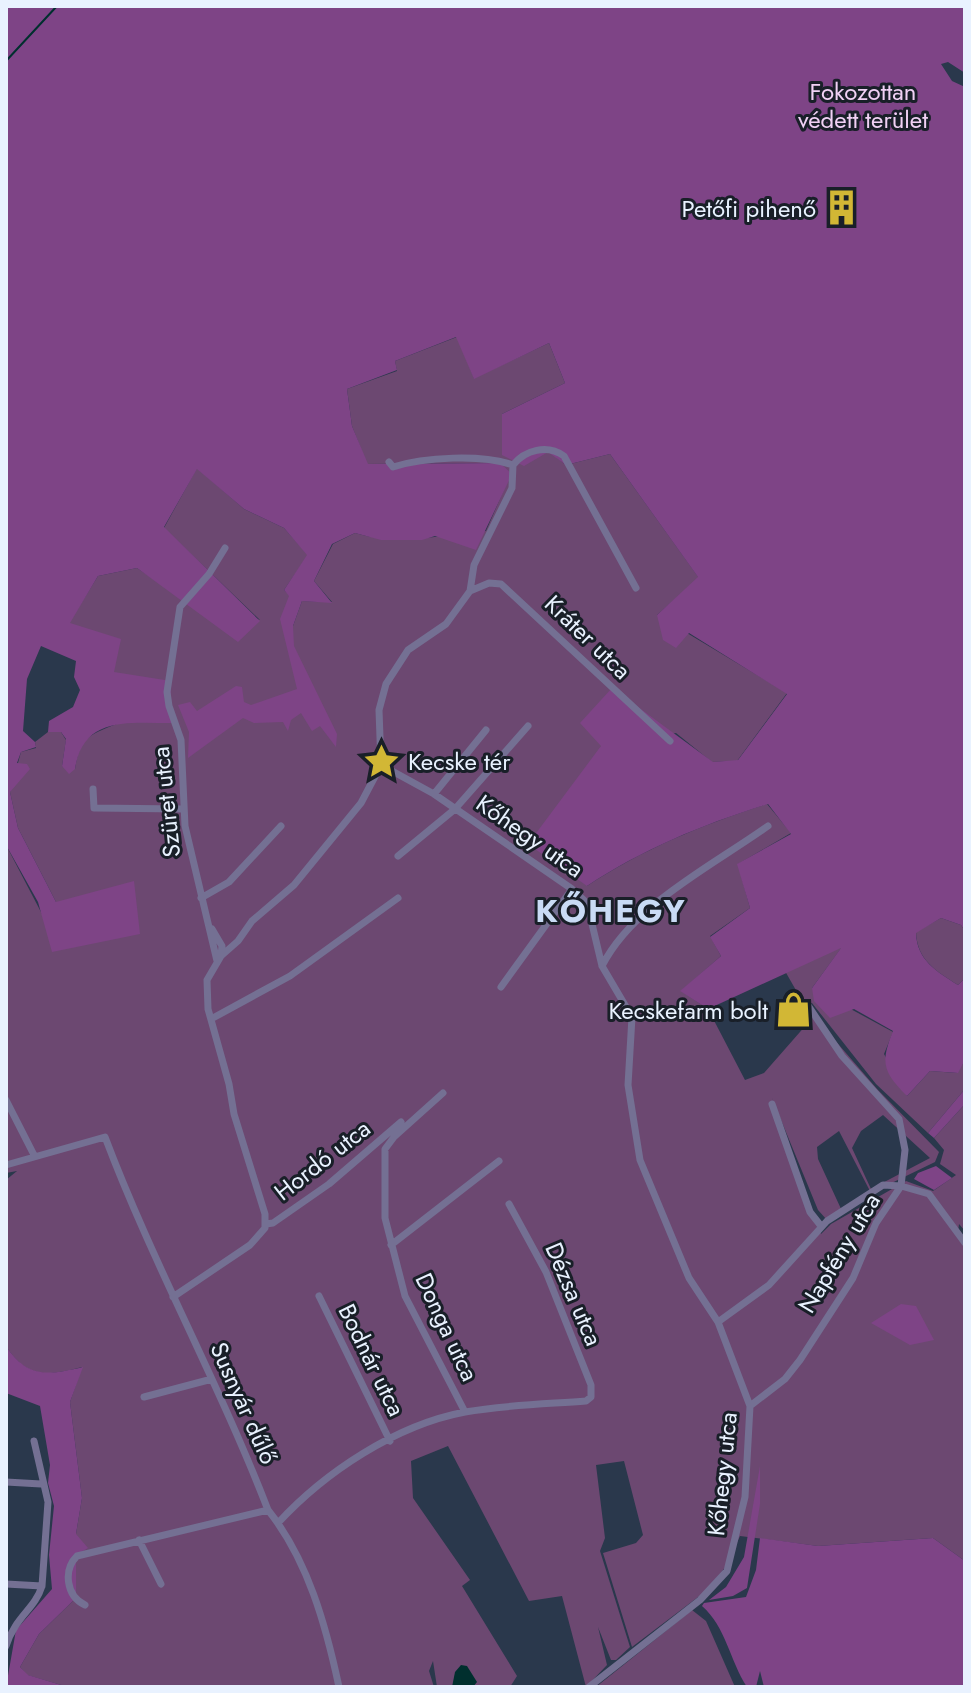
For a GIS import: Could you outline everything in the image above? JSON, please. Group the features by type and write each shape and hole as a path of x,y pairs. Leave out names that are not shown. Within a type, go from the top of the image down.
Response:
{"street":[{"path":"381,765 379,710 392,671 408,650 446,624 470,591 474,565 512,488 513,465 520,457 542,449 564,456 616,558 636,588"},
{"path":"389,462 393,467 432,458 513,465"},
{"name":"Szüret utca","path":"219,960 201,898 182,809 181,740 167,692 176,617 180,607 209,574 225,548"},
{"name":"Kráter utca","path":"470,591 489,583 501,584 670,741"},
{"path":"398,856 455,809 528,726"},
{"path":"434,794 486,730"},
{"name":"Szüret utca","path":"266,1224 264,1205 234,1114 206,988 219,960 252,921 302,874 361,803 381,765"},
{"name":"Kőhegy utca","path":"381,765 434,794 572,889 591,913 602,966 632,1017 628,1085 640,1160 689,1278 718,1322 750,1406 745,1497 727,1571 700,1600 589,1687"},
{"path":"93,789 94,808 182,809"},
{"path":"201,898 229,882 281,826"},
{"path":"602,966 615,940 646,913 768,826"},
{"path":"501,987 572,889"},
{"path":"211,1019 312,962 398,898"},
{"path":"718,1322 769,1285 821,1226 883,1185 901,1186 905,1150 899,1119 842,1056 807,1004"},
{"path":"392,1134 443,1093"},
{"path":"6,1100 34,1155 6,1165"},
{"path":"772,1104 810,1212 821,1226"},
{"name":"Hordó utca","path":"266,1224 288,1214 329,1184 392,1134 401,1122"},
{"name":"Donga utca","path":"392,1134 385,1149 385,1218 391,1245 405,1296 465,1412"},
{"name":"Susnyár dűlő","path":"34,1155 105,1137 268,1510 278,1523 319,1605 339,1687"},
{"path":"391,1245 499,1161"},
{"name":"Napfény utca","path":"750,1406 785,1379 800,1360 853,1278 876,1223 901,1186 929,1194 965,1243"},
{"name":"Dézsa utca","path":"465,1412 586,1401 593,1394 546,1272 509,1204"},
{"path":"173,1297 250,1245 260,1236 266,1224"},
{"name":"Bodnár utca","path":"319,1296 390,1441"},
{"path":"144,1397 212,1379"},
{"path":"278,1523 316,1487 390,1441 421,1425 465,1412"},
{"path":"6,1646 13,1625 39,1597 42,1586 48,1502 41,1484 34,1441"},
{"path":"6,1482 41,1484"},
{"path":"85,1605 75,1600 69,1590 74,1557 268,1510"},
{"path":"139,1540 161,1584"},
{"path":"6,1584 42,1586"}],"shaded area":[{"path":"457,337 474,378 549,343 565,383 502,414 566,465 610,454 699,578 657,615 787,693 737,761 712,762 676,733 601,746 587,886 630,860 674,839 767,804 791,833 738,864 750,908 710,936 721,956 681,991 708,1009 745,1080 764,1073 814,1016 877,1089 939,1152 935,1162 871,1193 839,1131 817,1147 818,1159 842,1211 827,1220 818,1210 772,1098 821,1234 831,1224 906,1181 933,1191 956,1175 940,1164 944,1150 934,1138 965,1104 965,1231 959,1224 958,1232 965,1241 965,1561 933,1538 818,1546 740,1536 726,1566 710,1588 632,1647 603,1553 636,1543 643,1535 624,1461 596,1465 605,1538 600,1551 630,1647 616,1660 611,1660 598,1627 607,1665 586,1687 562,1596 529,1601 448,1446 411,1461 413,1498 470,1580 462,1586 517,1676 510,1687 437,1687 433,1661 429,1671 434,1687 68,1687 27,1675 20,1667 39,1634 76,1598 76,1534 82,1498 70,1402 82,1367 48,1373 30,1370 6,1346 6,1180 17,1171 6,1173 6,845 42,914 56,902 18,828 10,792 21,752 36,748 35,742 48,732 61,732 66,740 62,766 75,769 83,743 119,723 113,672 69,623 98,576 137,568 183,599 260,620 164,528 197,468 244,509 284,528 308,555 284,590 289,595 293,626 302,601 332,602 314,581 333,544 355,533 404,539 486,531 509,478 500,463 367,464 352,426 347,389 397,371 395,361","holes":["883,1115 930,1158 871,1189 852,1148 861,1131"]},
{"path":"941,918 961,925 965,931 965,978 958,985 929,964 917,942 916,932"},
{"path":"842,947 812,988 893,1032 884,1054 907,1096 930,1071 957,1073 965,1060 965,1089 928,1133 876,1084 812,1003 805,1006 785,971"},
{"path":"692,1610 706,1621 735,1687 596,1687"},
{"path":"461,1665 467,1666 477,1682 473,1687 452,1687 455,1672"}],"green space":[{"name":"Fokozottan védett terület","path":"6,6 965,6 965,73 948,62 941,64 952,81 965,87 965,931 961,925 941,918 916,933 920,951 929,964 958,985 965,978 965,1060 958,1073 930,1071 907,1096 886,1066 886,1051 893,1031 854,1009 830,1018 814,1001 812,988 841,948 708,1009 680,991 721,956 710,937 750,908 737,864 791,834 768,804 674,839 630,860 587,886 528,844 601,746 580,723 612,688 713,762 738,760 787,694 689,633 676,648 663,640 657,615 698,577 610,454 566,465 548,452 524,466 502,455 502,414 565,383 549,343 474,379 456,337 395,361 397,370 347,389 352,426 368,464 500,463 512,474 476,550 435,536 422,540 381,540 355,533 332,544 314,581 332,603 302,601 293,626 294,646 337,734 336,747 320,726 312,731 301,713 291,720 288,731 283,722 254,723 243,718 188,758 189,732 178,705 190,702 197,711 236,686 242,687 244,702 251,705 297,689 280,619 289,596 284,590 307,555 284,528 244,509 197,469 164,527 260,621 238,642 137,568 98,576 70,623 121,639 114,672 171,681 171,723 124,724 98,731 87,739 75,769 69,774 62,766 66,739 61,732 48,732 49,721 73,707 80,690 74,677 76,661 41,646 27,679 23,731 36,747 21,752 17,763 27,764 30,769 10,792 18,828 56,902 134,881 140,934 52,952 38,902 6,845"},
{"path":"965,1089 965,1104 934,1138 928,1133"},
{"path":"936,1166 952,1178 934,1190 914,1179 918,1173"},
{"path":"901,1304 916,1306 934,1340 910,1345 871,1323"},
{"path":"6,1346 22,1364 40,1372 83,1367 70,1402 82,1498 76,1534 88,1548 76,1555 76,1598 39,1634 20,1667 28,1675 68,1687 6,1687 16,1630 52,1589 49,1555 54,1506 48,1483 50,1465 40,1406 6,1393"},
{"path":"760,1466 760,1504 747,1588 733,1596 709,1600 726,1587 744,1557"},
{"path":"760,1538 818,1546 933,1538 965,1561 965,1687 764,1687 760,1671 756,1687 747,1687 717,1624 702,1606 704,1603 746,1597 756,1570"}],"waterway":[{"path":"6,61 57,6"}],"place":[{"name":"Petőfi pihenő","path":"842,208"},
{"name":"Kecske tér","path":"382,761"},
{"name":"Kecskefarm bolt","path":"794,1010"}],"district":[{"name":"KŐHEGY","path":"611,911"}]}
